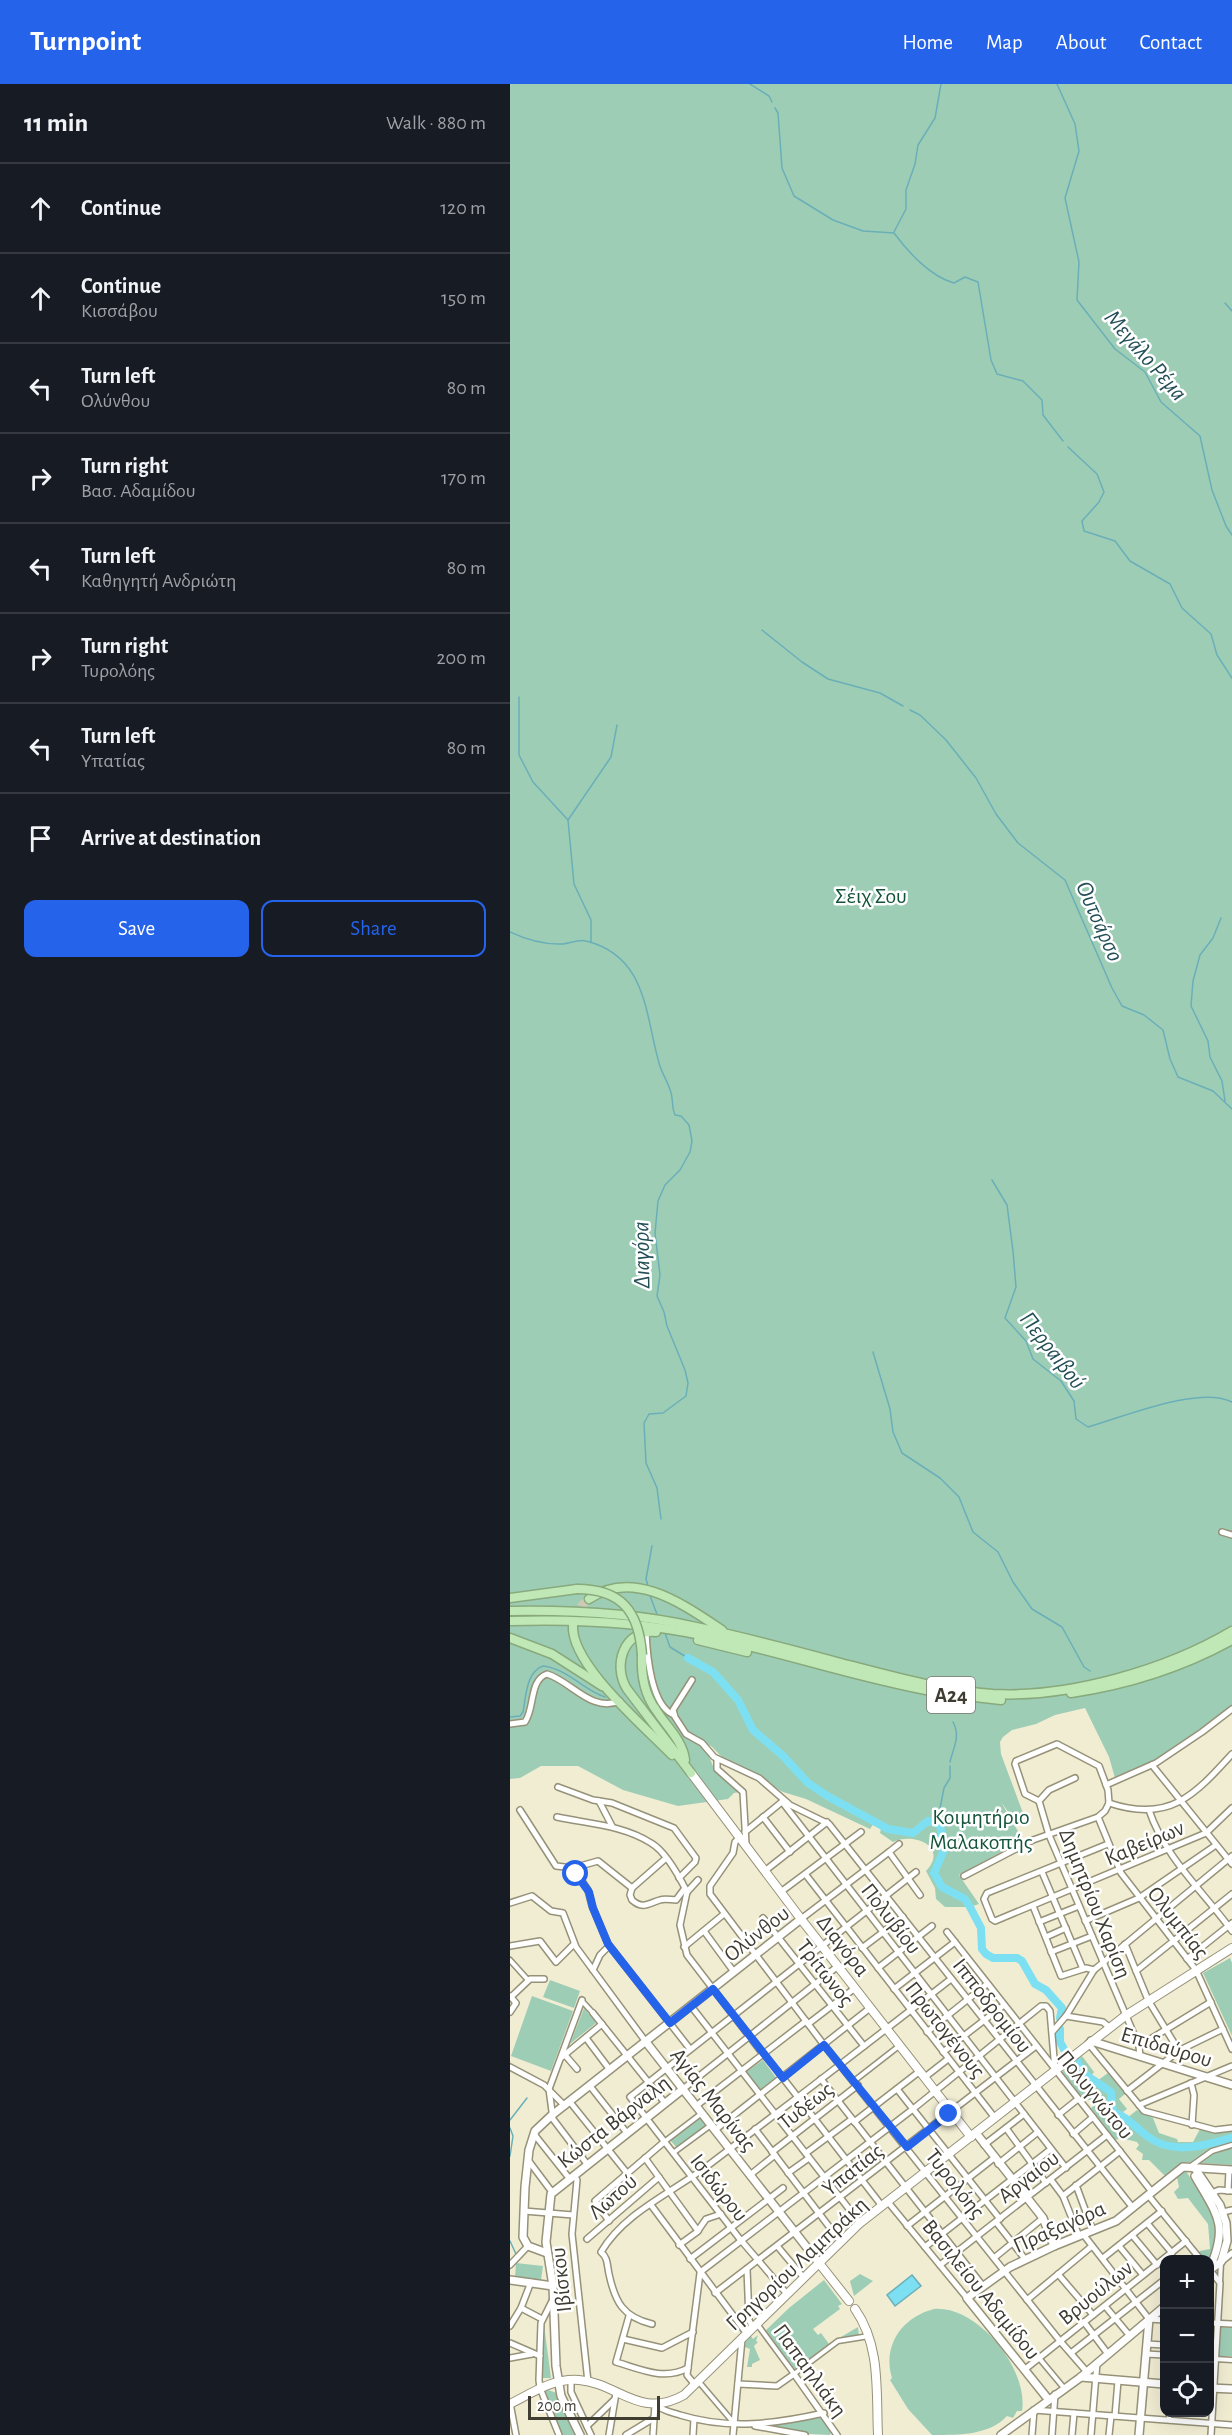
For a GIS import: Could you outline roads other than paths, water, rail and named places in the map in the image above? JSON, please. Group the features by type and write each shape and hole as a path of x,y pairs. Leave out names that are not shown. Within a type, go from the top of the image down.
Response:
{"highway":[{"path":"589,1599 612,1589 643,1588 692,1610 726,1634"},
{"path":"510,1598 577,1589 607,1593 626,1606 638,1626 646,1693 655,1710 676,1737 686,1757 685,1763"},
{"name":"Α24","path":"510,1611 567,1612 650,1627"},
{"name":"Α24","path":"510,1621 583,1622 726,1634 931,1686 1009,1694 1074,1688 1118,1677 1171,1660 1232,1631"},
{"path":"573,1625 573,1637 579,1652 607,1689 692,1773"},
{"path":"650,1627 634,1638 624,1649 620,1660 621,1676 627,1689 692,1773"},
{"name":"Α24","path":"669,1628 717,1638 916,1689 977,1698 1011,1700 1064,1694 1120,1683 1175,1666 1232,1640"},
{"path":"510,1638 552,1654 607,1689"}],"main road":[{"name":"Διαγόρα","path":"692,1773 743,1834 746,1844 870,2008 952,2112 974,2135"},
{"name":"Γρηγορίου Λαμπράκη","path":"655,2404 679,2397 697,2384 860,2223 1078,2051 1148,2000 1231,1950"},
{"path":"819,2262 849,2301"},
{"path":"855,2309 869,2336 874,2359 878,2435"},
{"path":"510,2404 540,2388 558,2382 571,2381 588,2382 615,2396 655,2404"}],"street":[{"path":"1222,1532 1232,1535"},
{"path":"650,1627 647,1654 662,1708 674,1715 688,1735 702,1743 717,1759 762,1779 783,1800 795,1808 827,1822 766,1870"},
{"path":"510,1724 525,1722 530,1715 536,1683 541,1676 547,1674 594,1701 611,1704 620,1701"},
{"path":"674,1715 674,1706 692,1680"},
{"path":"1106,1785 1152,1765 1202,1732 1232,1708"},
{"path":"964,1876 1027,1843 1098,1817 1109,1803 1106,1785 1098,1765 1058,1744 1015,1763 1025,1794 1039,1801 1049,1791 1075,1778"},
{"path":"1109,1803 1130,1809 1149,1810 1181,1802 1208,1781 1232,1754"},
{"path":"717,1759 717,1769 743,1792 743,1834"},
{"path":"1053,2031 1066,2016 1094,1970 1231,1860 1206,1833 1152,1765"},
{"path":"558,1787 612,1803 676,1830 696,1860 679,1878"},
{"path":"743,1834 783,1800"},
{"name":"Πολυβίου","path":"783,1800 825,1860 1066,2168"},
{"path":"599,1801 612,1826"},
{"name":"Δημητρίου Χαρίση","path":"1039,1801 1049,1835 1139,2046 1140,2057"},
{"name":"Καβείρων","path":"1042,1872 1027,1875 987,1893 984,1901 992,1919 996,1921 1206,1833 1232,1808"},
{"path":"520,1810 555,1865 573,1868 598,1861 632,1888"},
{"path":"1149,1810 1156,1830 1168,1850 1231,1927 1187,1959"},
{"path":"557,1817 612,1826 652,1843 686,1890 680,1925 684,1947 690,1961 783,2078"},
{"path":"763,1817 790,1852"},
{"name":"Ολυμπίας","path":"1098,1817 1119,1871 1196,1970 1232,2049"},
{"name":"Ιπποδρομίου","path":"827,1822 1133,2208"},
{"path":"782,1891 861,1832"},
{"name":"Τυρολόης","path":"743,1834 735,1842 733,1853 710,1887 710,1894 824,2045 1087,2372"},
{"path":"899,1844 889,1851 921,1895"},
{"path":"1083,1969 1042,1872 1108,1844"},
{"path":"1085,1921 1138,1898 1216,1845"},
{"name":"Ολύνθου","path":"534,2134 552,2115 889,1851"},
{"path":"665,1859 632,1888 630,1895 632,1900 642,1906 663,1899 677,1899 698,1880"},
{"path":"573,1868 588,1890 609,1946 690,2049"},
{"path":"648,2082 916,1872"},
{"name":"Πρωτογένους","path":"806,1875 994,2118"},
{"path":"1136,1971 1232,1894"},
{"name":"Αγίας Μαρίνας","path":"510,1903 532,1896 551,1911 563,1913 574,1944 593,1970 646,2042 819,2262"},
{"path":"1033,1906 1061,1977 1083,1969 1094,1970"},
{"path":"1039,1922 1079,1906"},
{"path":"684,1947 724,1914"},
{"path":"862,1948 903,1917"},
{"name":"Τρίτωνος","path":"763,1918 864,2046"},
{"path":"878,1968 932,1926"},
{"path":"1046,1937 1066,1928"},
{"path":"704,1931 734,1972"},
{"name":"Πολυγνώτου","path":"947,1932 1120,2151 1162,2211 1197,2254"},
{"path":"1052,1952 1092,1936"},
{"path":"510,1946 540,1941 556,1962 574,1944"},
{"path":"894,1989 955,1942"},
{"path":"1125,1944 1148,2000 1179,2051"},
{"path":"593,1970 600,1954 609,1946"},
{"path":"510,1960 528,1980"},
{"name":"Κώστα Βάρναλη","path":"552,2192 838,1966"},
{"path":"510,2012 516,2004 510,1996 528,1980 535,1977 544,1979"},
{"path":"652,2324 629,2316 617,2299 606,2257 601,2252 614,2232 730,2149 951,1979"},
{"path":"927,2032 987,1984"},
{"path":"696,2106 855,1988"},
{"path":"582,2000 665,2103"},
{"path":"582,2000 549,2089 552,2115 587,2164"},
{"path":"1139,2046 1211,2002"},
{"path":"943,2052 1004,2005"},
{"path":"691,2006 860,2223"},
{"path":"734,2424 697,2384 687,2377 700,2274 891,2127 1039,2007 1045,2006 1050,2011 1053,2031 1052,2057 1055,2070"},
{"path":"674,2153 783,2078 870,2008"},
{"path":"1066,2016 1102,2022 1109,2027"},
{"path":"563,2056 602,2024"},
{"path":"1127,2091 1179,2051 1223,2029"},
{"path":"586,2038 610,2070"},
{"path":"1090,2042 1127,2091 1147,2112 1219,2131 1232,2128"},
{"name":"Επιδαύρου","path":"1090,2042 1232,2085"},
{"name":"Τυδέως","path":"750,2175 792,2135 837,2100 900,2045"},
{"name":"Υπατίας","path":"715,2293 778,2247 1036,2046"},
{"path":"563,2056 577,2069"},
{"path":"788,2174 829,2136 897,2089 948,2059"},
{"path":"1139,2105 1232,2066"},
{"path":"510,2067 549,2089 568,2104 627,2173"},
{"name":"Βασιλείου Αδαμίδου","path":"783,2078 863,2181 925,2247 1048,2399"},
{"path":"820,2079 983,2286"},
{"name":"Ισιδώρου","path":"648,2082 630,2097 720,2214 787,2295"},
{"path":"1191,2084 1194,2096 1192,2125"},
{"path":"590,2086 627,2133"},
{"path":"897,2089 984,2200 1025,2259"},
{"path":"1058,2115 1078,2099"},
{"path":"614,2232 594,2202 702,2113"},
{"path":"984,2145 1024,2114"},
{"path":"1073,2134 1093,2117"},
{"path":"1006,2128 1032,2164 1063,2196 1081,2235 1103,2258 1149,2319 1139,2435"},
{"path":"755,2129 840,2241"},
{"path":"907,2226 968,2179 1038,2132"},
{"path":"534,2134 527,2158 524,2237 528,2246 547,2253"},
{"path":"534,2134 572,2177"},
{"name":"Διαγόρα","path":"974,2135 1043,2218 1053,2246"},
{"name":"Αργαίου","path":"940,2265 1107,2135"},
{"path":"1192,2167 1212,2151 1232,2145"},
{"path":"925,2247 1052,2149"},
{"path":"1063,2196 1120,2151"},
{"path":"527,2158 552,2192 547,2253 553,2286 558,2382 562,2400 580,2435"},
{"path":"645,2158 698,2231"},
{"path":"1192,2167 1231,2170 1230,2191 1219,2190 1212,2193"},
{"path":"1192,2167 1223,2212 1227,2237 1221,2262 1214,2342"},
{"path":"1192,2167 1214,2207 1219,2222 1219,2246 1214,2259"},
{"name":"Πραξαγόρα","path":"967,2298 1025,2259 1116,2221 1182,2168 1192,2167"},
{"name":"Ιβίσκου","path":"572,2177 577,2180 573,2215 574,2251 588,2382"},
{"name":"Λωτού","path":"587,2239 659,2177"},
{"path":"1076,2185 1093,2231"},
{"path":"690,2259 783,2188"},
{"path":"651,2205 744,2337 733,2435"},
{"path":"1223,2212 1232,2210"},
{"path":"524,2211 573,2215"},
{"path":"1103,2258 1162,2211"},
{"path":"680,2246 698,2231 706,2219 720,2214"},
{"path":"994,2258 1043,2218"},
{"path":"1147,2223 1172,2253"},
{"path":"1132,2235 1157,2265"},
{"name":"Βρυούλων","path":"1024,2370 1186,2241"},
{"path":"510,2265 528,2246"},
{"path":"1027,2300 1092,2246"},
{"path":"1119,2246 1143,2275"},
{"path":"778,2247 804,2278"},
{"path":"1214,2267 1232,2253"},
{"path":"747,2269 749,2320 755,2326"},
{"path":"1058,2274 1093,2315"},
{"path":"1214,2275 1220,2283"},
{"path":"510,2280 553,2286"},
{"path":"510,2326 521,2308 531,2282"},
{"path":"1071,2353 1160,2283"},
{"path":"553,2298 542,2319 540,2388 559,2435"},
{"path":"1105,2306 1130,2336"},
{"path":"521,2308 542,2319"},
{"path":"1001,2435 1081,2377 1162,2309"},
{"path":"629,2316 616,2362 664,2375 678,2373 688,2368"},
{"path":"1149,2319 1160,2320"},
{"path":"1084,2322 1108,2354"},
{"path":"1217,2323 1232,2324"},
{"name":"Παπαηλιάκη","path":"755,2326 824,2413 837,2435"},
{"path":"1140,2327 1148,2330"},
{"path":"622,2338 662,2348 693,2332"},
{"path":"738,2384 776,2386 838,2341 869,2336"},
{"path":"510,2343 540,2356"},
{"path":"1147,2344 1160,2345"},
{"path":"510,2358 532,2354"},
{"path":"1146,2354 1160,2355"},
{"path":"1214,2354 1214,2366"},
{"path":"1039,2358 1064,2388"},
{"path":"1215,2359 1232,2360"},
{"path":"1091,2435 1097,2364"},
{"path":"1081,2377 1160,2384"},
{"path":"1109,2435 1118,2380"},
{"path":"571,2381 571,2392 591,2435"},
{"path":"1214,2388 1232,2389"},
{"path":"1052,2435 1055,2394"},
{"path":"587,2426 615,2396"},
{"path":"609,2435 615,2396"},
{"path":"510,2404 516,2435"},
{"path":"653,2435 655,2404 666,2411 694,2419 805,2435"},
{"path":"1034,2410 1232,2425"},
{"path":"1032,2435 1034,2410"},
{"path":"747,2425 782,2422 824,2413"},
{"path":"1072,2435 1074,2413"},
{"path":"1211,2417 1211,2435"},
{"path":"626,2435 654,2418"},
{"path":"693,2435 694,2419"}],"water":[{"path":"912,2275 921,2286 895,2306 887,2295"}],"waterway":[{"path":"750,84 769,96 772,102"},
{"path":"894,232 906,209 906,190 915,164 918,145 935,118 941,84"},
{"name":"Μεγάλο Ρέμα","path":"1057,84 1075,124 1079,151 1065,198 1079,262 1077,300 1115,349 1145,372 1161,402 1200,436 1212,490 1226,526 1232,535"},
{"path":"775,108 778,113 782,168 794,196 833,220 863,231 894,233 921,263 945,280 954,283 965,277 978,282 991,360 997,374 1023,381 1042,400 1043,415 1063,441"},
{"path":"1225,303 1232,311"},
{"path":"1068,447 1097,474 1104,492 1099,502 1082,521 1084,531 1115,541 1130,561 1170,584 1182,608 1211,634 1217,655 1232,678"},
{"name":"Ουτσάρσο","path":"762,630 802,662 828,679 880,693 903,706"},
{"path":"519,697 519,755 533,782 568,820 574,884 591,920 591,942"},
{"name":"Ουτσάρσο","path":"910,710 920,715 946,740 976,778 996,814 1018,843 1065,880 1122,1006 1144,1015 1163,1030 1170,1059 1178,1077 1213,1091 1232,1109"},
{"path":"568,820 611,757 617,725"},
{"path":"1221,918 1213,938 1200,955 1193,981 1191,1006 1208,1041 1210,1057 1222,1081 1225,1101"},
{"name":"Διαγόρα","path":"510,932 529,940 549,944 586,941 606,949 621,960 632,973 640,989 675,1115 681,1116 689,1125 692,1141 690,1152 680,1170 665,1185 658,1201 655,1233 660,1275 657,1296 688,1383 686,1396 663,1413 649,1414 644,1423 646,1463 657,1488 661,1519"},
{"name":"Περραιβού","path":"992,1180 1007,1205 1013,1251 1016,1287 1005,1318 1026,1341 1033,1359 1061,1381 1074,1401 1076,1419 1088,1427 1161,1404 1182,1400 1201,1397 1232,1402"},
{"path":"873,1352 890,1409 893,1432 902,1453 940,1478 959,1497 973,1532 998,1552 1013,1582 1032,1609 1062,1627 1084,1667 1090,1671"},
{"path":"648,1586 646,1579 652,1546"},
{"path":"649,1593 658,1617"},
{"path":"665,1633 670,1647 688,1658"},
{"path":"688,1658 713,1672 738,1700 753,1730 782,1755 808,1783 829,1797 888,1829 913,1833 928,1821 940,1824 944,1850 934,1873 942,1887 965,1899 981,1928 982,1949 986,1954 993,1958 1017,1958 1022,1961 1035,1984 1046,1990 1062,2008 1060,2018"},
{"path":"510,1717 520,1716 523,1712 530,1679 537,1669 543,1666 560,1671 605,1697"},
{"path":"950,1762 956,1742 953,1722"},
{"path":"937,1824 944,1788 950,1778 950,1766"},
{"path":"1060,2029 1060,2042 1065,2051 1077,2061 1083,2073 1111,2092 1113,2112 1127,2119 1147,2136 1167,2146 1177,2147 1199,2146 1232,2138"},
{"path":"510,2120 527,2098"},
{"path":"510,2128 513,2136 510,2156"},
{"path":"510,2241 516,2254"}],"tunnel":[{"path":"575,1617 581,1606 589,1599"}],"park label":[{"name":"Σέιχ Σου","path":"871,895"},
{"name":"Κοιμητήριο Μαλακοπής","path":"981,1829"}]}
